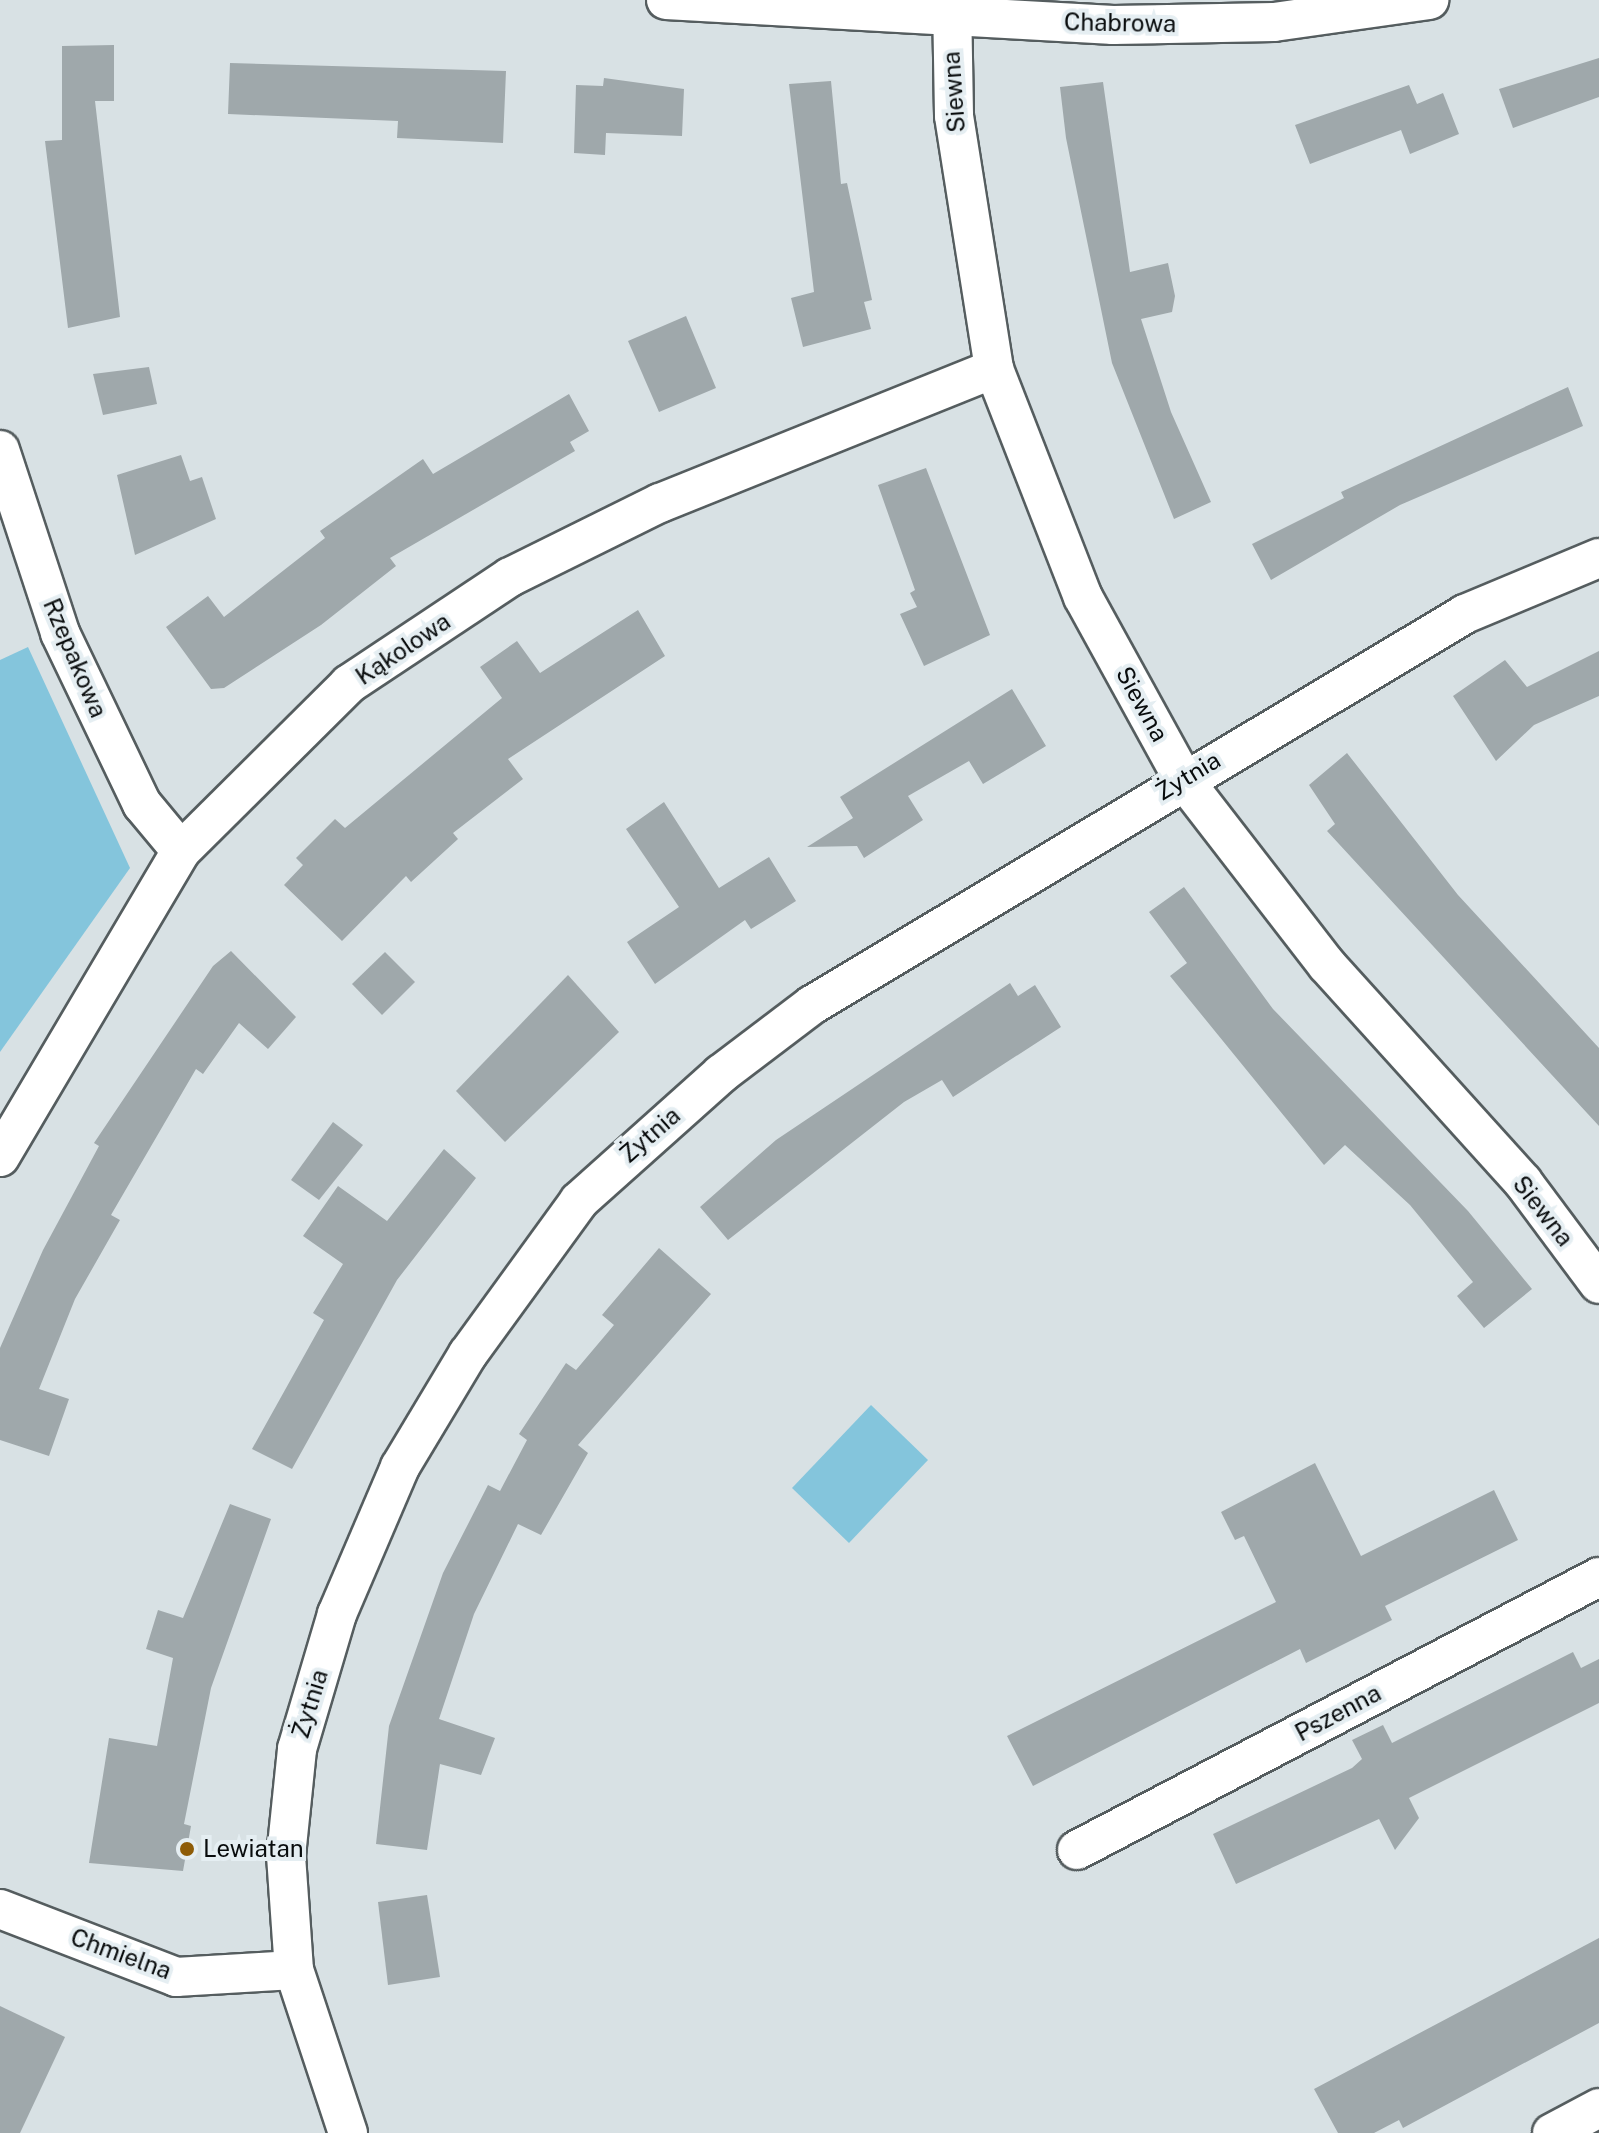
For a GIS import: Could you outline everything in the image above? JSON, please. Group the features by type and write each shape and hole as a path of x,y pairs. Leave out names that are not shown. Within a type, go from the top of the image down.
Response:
{"street":[{"name":"Chabrowa","path":"666,0 952,8 1113,25 1274,22 1429,0"},
{"name":"Siewna","path":"952,8 954,116 994,369 1083,597 1183,779 1327,965 1523,1182 1599,1284"},
{"name":"Kąkolowa","path":"0,1157 181,851 349,684 510,577 712,481 994,369"},
{"name":"Rzepakowa","path":"0,450 60,633 142,804 181,851"},
{"name":"Żytnia","path":"348,2133 294,1970 286,1856 297,1749 337,1614 400,1467 543,1248 632,1150 812,1005 1183,779 1465,614 1599,558"},
{"name":"Pszenna","path":"1077,1850 1599,1577"},
{"name":"Chmielna","path":"0,1909 176,1977 294,1970"},
{"path":"1552,2133 1599,2108"}],"shaded area":[{"path":"28,647 130,868 0,1052 0,660"},
{"path":"871,1405 928,1460 849,1543 792,1488"}],"building":[{"path":"114,45 114,101 95,101 120,317 68,328 45,141 62,140 62,46"},
{"path":"1599,58 1599,97 1513,128 1499,89"},
{"path":"230,63 506,71 503,143 397,138 398,121 228,114"},
{"path":"604,78 684,89 682,136 606,133 605,155 574,153 576,85 603,86"},
{"path":"831,81 841,184 847,183 872,300 864,302 871,329 803,347 791,298 814,292 789,84"},
{"path":"1103,82 1130,272 1168,263 1175,296 1172,312 1141,319 1171,412 1211,502 1174,519 1112,363 1066,138 1060,87"},
{"path":"1409,85 1417,104 1443,93 1459,134 1410,154 1401,130 1310,164 1295,125"},
{"path":"686,316 716,388 659,412 628,341"},
{"path":"149,367 157,404 103,415 93,374"},
{"path":"1568,387 1583,426 1400,505 1271,580 1252,544 1344,498 1341,492"},
{"path":"569,394 589,431 570,442 575,451 390,558 396,566 321,625 224,688 211,689 166,627 208,596 224,617 325,538 320,531 423,459 433,474"},
{"path":"181,455 190,481 202,477 216,519 135,555 117,475"},
{"path":"926,468 990,635 924,666 900,614 917,607 910,593 915,590 878,485"},
{"path":"638,610 665,656 508,759 523,779 453,833 458,839 411,882 406,876 342,941 284,885 303,865 296,858 335,819 345,828 502,698 480,667 517,641 540,673"},
{"path":"1599,651 1599,696 1534,725 1496,761 1453,696 1505,660 1527,687"},
{"path":"1012,689 1046,746 983,784 969,761 908,796 923,820 864,858 857,846 807,847 853,818 840,797"},
{"path":"1347,753 1458,895 1599,1048 1599,1126 1327,831 1335,824 1309,785"},
{"path":"664,802 719,888 769,857 796,901 751,929 745,920 655,984 627,942 679,907 626,829"},
{"path":"1184,887 1273,1009 1468,1211 1532,1289 1484,1328 1457,1296 1473,1282 1410,1205 1345,1145 1324,1165 1170,976 1187,963 1149,912"},
{"path":"231,951 296,1017 268,1049 239,1023 203,1074 196,1069 111,1215 120,1220 75,1299 39,1389 69,1399 49,1456 0,1440 0,1348 43,1250 99,1146 94,1143 213,966"},
{"path":"385,952 415,982 382,1015 352,984"},
{"path":"568,975 619,1032 505,1142 456,1091"},
{"path":"1010,983 1018,996 1035,985 1061,1027 953,1097 942,1080 904,1102 728,1240 700,1207 776,1140"},
{"path":"333,1122 363,1145 319,1200 291,1180"},
{"path":"444,1149 476,1178 397,1280 292,1469 252,1449 324,1320 313,1313 343,1264 303,1236 338,1186 387,1221"},
{"path":"659,1248 711,1294 578,1445 588,1453 541,1535 518,1524 474,1614 439,1719 495,1738 481,1775 440,1764 427,1850 376,1844 389,1726 443,1573 488,1485 500,1491 527,1440 519,1434 566,1363 576,1370 614,1325 602,1315"},
{"path":"1315,1463 1361,1556 1494,1490 1518,1540 1385,1606 1392,1620 1306,1663 1300,1649 1033,1786 1007,1736 1276,1602 1244,1536 1235,1540 1221,1512"},
{"path":"230,1504 271,1519 211,1688 184,1824 191,1826 183,1871 89,1863 109,1738 157,1746 173,1658 146,1649 158,1610 183,1618"},
{"path":"1573,1652 1581,1668 1599,1659 1599,1703 1409,1798 1419,1818 1395,1850 1379,1819 1236,1884 1213,1834 1352,1768 1362,1759 1352,1740 1383,1725 1392,1743"},
{"path":"427,1895 440,1977 388,1985 378,1902"},
{"path":"1599,1938 1599,2023 1403,2128 1399,2120 1374,2133 1338,2133 1314,2089"},
{"path":"0,2006 65,2037 20,2133 0,2133"}],"place":[{"name":"Lewiatan","path":"187,1849"}]}
